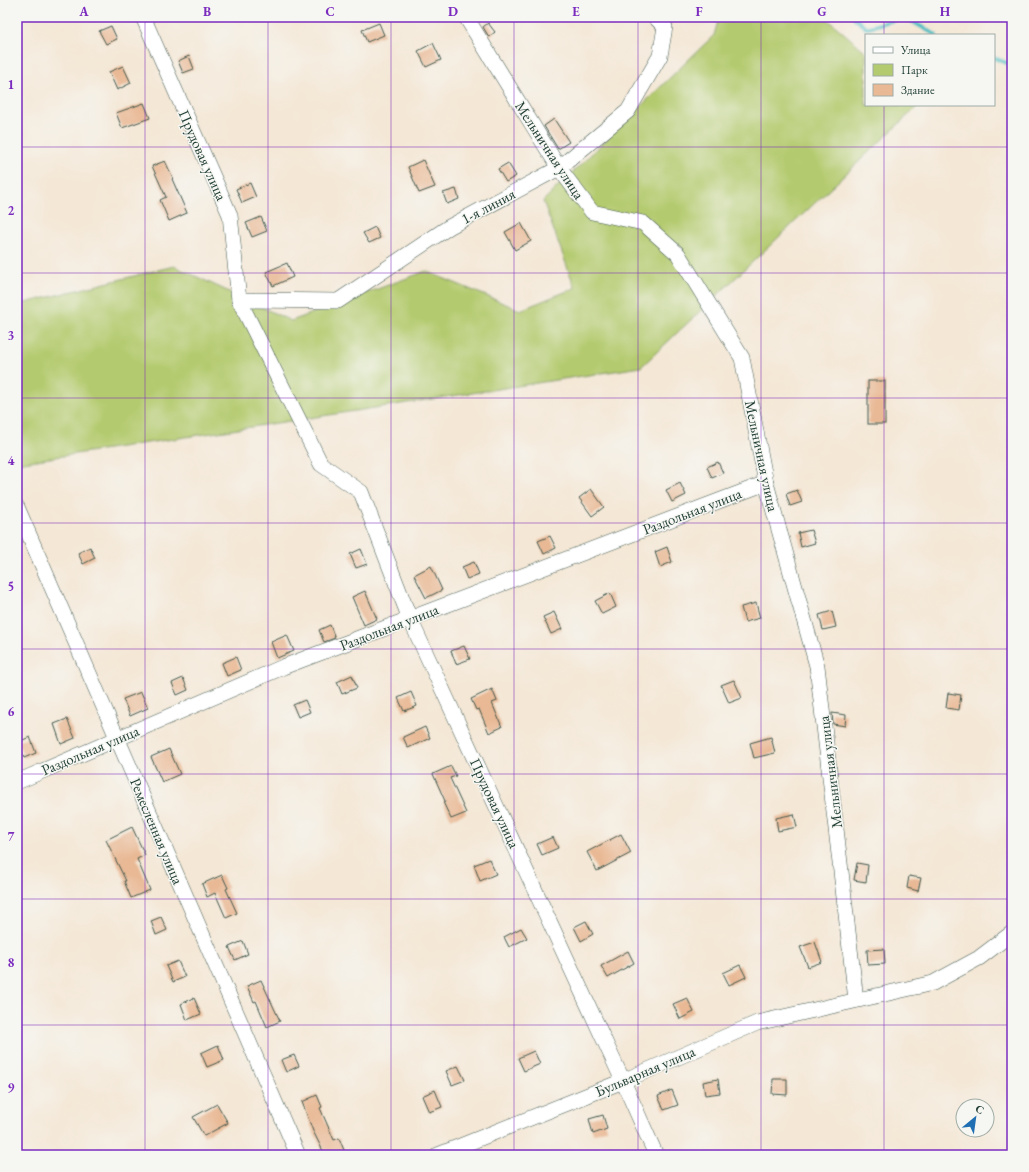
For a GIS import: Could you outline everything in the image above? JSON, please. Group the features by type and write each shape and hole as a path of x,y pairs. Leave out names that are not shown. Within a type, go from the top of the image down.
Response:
{"street":[{"name":"Прудовая улица","path":"142,17 230,215 240,300 321,464 361,492 410,619 656,1155"},
{"name":"Мельничная улица","path":"466,17 558,168 592,212 643,223 678,254 742,358 766,483 818,666 856,1000"},
{"name":"1-я линия","path":"240,300 338,301 449,227 558,168 628,111 660,56 664,27 655,17"},
{"name":"Раздольная улица","path":"17,782 283,667 766,483"},
{"name":"Ремесленная улица","path":"17,507 298,1155"},
{"name":"Бульварная улица","path":"438,1155 623,1081 757,1023 933,983 979,958 1012,933"}],"green space":[{"path":"719,17 825,17 865,51 865,106 918,106 641,367 17,463 17,305 174,266 291,321 426,271 520,310 575,288 543,201 714,35"}],"building":[{"path":"379,23 384,35 367,42 362,30"},
{"path":"488,23 495,32 489,37 483,27"},
{"path":"111,26 117,39 106,44 99,31"},
{"path":"433,43 441,60 426,67 418,51"},
{"path":"189,56 194,69 183,73 178,61"},
{"path":"123,66 131,83 117,90 109,72"},
{"path":"144,103 150,118 122,128 116,113"},
{"path":"554,119 569,142 558,149 544,126"},
{"path":"423,160 435,187 419,193 408,167"},
{"path":"165,161 187,213 169,221 160,200 166,197 152,166"},
{"path":"508,163 516,176 506,182 498,169"},
{"path":"250,183 256,197 242,203 236,189"},
{"path":"456,189 459,199 447,204 443,193"},
{"path":"261,217 267,231 252,237 246,223"},
{"path":"521,223 531,241 515,250 505,232"},
{"path":"375,227 380,238 369,243 363,233"},
{"path":"287,263 293,277 273,286 266,272"},
{"path":"868,381 885,381 885,424 868,424"},
{"path":"718,462 723,473 712,478 707,467"},
{"path":"680,483 686,495 672,502 666,490"},
{"path":"591,489 604,507 592,516 579,498"},
{"path":"797,490 802,502 790,506 786,494"},
{"path":"811,530 815,543 801,547 798,533"},
{"path":"550,536 556,548 544,554 538,541"},
{"path":"90,547 95,558 83,564 78,553"},
{"path":"667,547 672,562 660,567 655,552"},
{"path":"361,549 367,564 356,568 350,554"},
{"path":"474,562 479,574 467,579 462,567"},
{"path":"431,566 442,590 426,598 414,575"},
{"path":"365,591 377,619 364,625 352,597"},
{"path":"610,593 616,607 602,614 595,601"},
{"path":"756,603 760,618 745,622 741,607"},
{"path":"832,611 836,627 823,630 819,615"},
{"path":"554,612 562,629 551,634 543,617"},
{"path":"330,625 335,638 324,642 319,630"},
{"path":"287,635 294,651 277,658 271,642"},
{"path":"464,646 470,659 456,664 451,651"},
{"path":"236,657 241,670 227,676 222,663"},
{"path":"352,675 357,688 342,694 337,682"},
{"path":"183,678 188,690 177,695 172,683"},
{"path":"734,680 742,698 729,703 721,685"},
{"path":"492,689 497,701 492,703 502,727 489,733 479,709 476,710 471,699"},
{"path":"141,692 148,708 130,716 123,699"},
{"path":"411,692 417,706 404,711 398,698"},
{"path":"948,693 961,695 959,710 946,708"},
{"path":"305,700 310,712 298,717 293,705"},
{"path":"832,713 846,715 845,726 833,724"},
{"path":"67,719 75,738 61,744 54,724"},
{"path":"425,727 430,738 408,748 403,737"},
{"path":"30,737 36,753 24,758 18,742"},
{"path":"771,737 775,753 754,758 750,743"},
{"path":"169,749 180,774 162,782 151,757"},
{"path":"451,766 456,776 450,778 466,813 451,819 433,774"},
{"path":"794,814 797,827 778,831 776,818"},
{"path":"132,827 145,855 137,859 150,890 131,898 124,881 126,881 106,840"},
{"path":"621,834 631,853 597,871 587,852"},
{"path":"553,837 558,848 542,855 537,844"},
{"path":"489,859 496,874 480,881 474,865"},
{"path":"857,863 868,865 866,882 854,880"},
{"path":"222,875 228,888 226,889 237,913 226,918 215,893 207,897 202,884"},
{"path":"909,876 921,878 918,891 907,888"},
{"path":"161,917 167,930 156,935 151,921"},
{"path":"586,921 593,934 581,941 574,927"},
{"path":"521,928 527,938 509,947 504,937"},
{"path":"243,941 248,954 235,960 229,947"},
{"path":"815,942 822,962 808,967 800,947"},
{"path":"884,949 885,964 868,965 867,950"},
{"path":"628,951 634,963 608,978 601,966"},
{"path":"178,961 185,977 173,982 166,966"},
{"path":"740,965 746,977 729,985 723,973"},
{"path":"261,980 280,1021 267,1027 256,1001 254,1002 247,986"},
{"path":"194,998 201,1014 187,1020 181,1004"},
{"path":"687,998 694,1012 680,1019 673,1004"},
{"path":"218,1045 224,1060 207,1067 201,1053"},
{"path":"534,1051 540,1064 524,1071 518,1058"},
{"path":"294,1055 299,1066 286,1072 281,1060"},
{"path":"458,1066 465,1080 452,1085 446,1071"},
{"path":"718,1079 720,1093 705,1095 703,1082"},
{"path":"773,1079 787,1079 787,1095 772,1094"},
{"path":"435,1090 442,1107 429,1112 422,1096"},
{"path":"672,1090 678,1105 664,1110 658,1096"},
{"path":"317,1095 322,1107 320,1108 334,1140 339,1138 346,1155 325,1155 313,1131 302,1102"},
{"path":"217,1104 228,1123 204,1136 193,1117"},
{"path":"603,1115 607,1129 593,1134 589,1119"}],"waterway":[{"path":"854,17 866,28 904,17"},
{"path":"904,17 934,34"},
{"path":"995,58 1012,65"}]}
